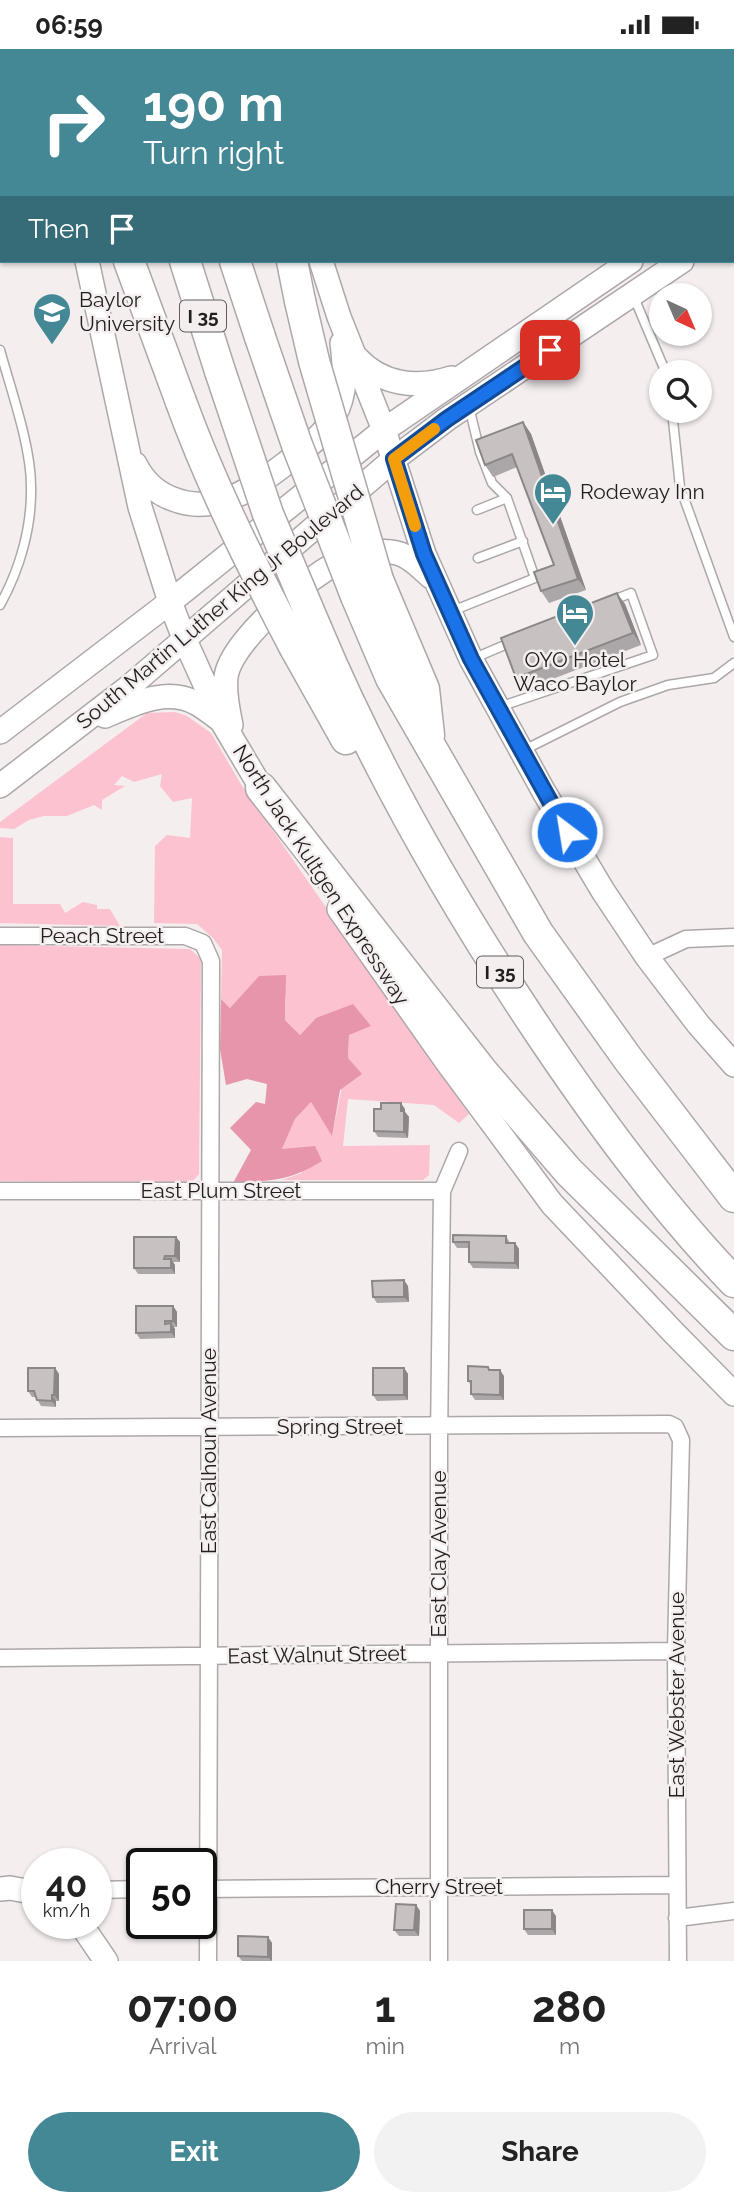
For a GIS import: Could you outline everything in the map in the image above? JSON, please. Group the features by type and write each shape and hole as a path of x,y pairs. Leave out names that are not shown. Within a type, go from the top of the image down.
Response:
{"highway":[{"path":"130,263 207,468 236,531 306,639"},
{"name":"I 35","path":"186,263 306,639 500,974 582,1096 664,1200 734,1282"},
{"name":"I 35","path":"236,263 296,446 367,588 424,689 431,749 538,933 628,1059 734,1197"},
{"path":"292,263 367,588"},
{"path":"254,776 482,1071 569,1172 734,1335"}],"main road":[{"name":"North Jack Kultgen Expressway","path":"87,263 140,507 170,602 221,720 320,883 552,1204 734,1394"},
{"path":"322,263 339,317 384,430 434,579 471,659 521,752 603,891 647,957 698,1024 734,1065"},
{"name":"South Martin Luther King Jr Boulevard","path":"0,732 170,602 384,430 628,263"},
{"name":"South Martin Luther King Jr Boulevard","path":"0,786 130,686 394,459 469,404 679,263"},
{"path":"127,449 139,472 151,487 187,505 205,506 234,498 265,479 312,444 335,415 341,398 345,370 339,317"},
{"path":"355,355 370,371 409,384 441,381 467,372"},
{"path":"254,776 232,733 227,708 226,676 236,652 260,623 311,580 338,562 359,553 394,552 411,560 434,579"},
{"path":"74,730 133,704 158,697 175,696 195,702 221,720"},
{"path":"0,1889 21,1890"},
{"path":"91,1939 106,1961"}],"street":[{"name":"Peach Street","path":"0,936 185,936 203,943"},
{"path":"647,957 686,939 734,937"},
{"name":"East Calhoun Avenue","path":"203,943 211,961 205,1848"},
{"name":"East Clay Avenue","path":"439,1961 442,1191 459,1151"},
{"name":"East Plum Street","path":"0,1191 442,1191"},
{"name":"Spring Street","path":"0,1428 669,1424 677,1430"},
{"name":"East Webster Avenue","path":"677,1430 681,1440 677,1651 678,1961"},
{"name":"East Walnut Street","path":"0,1658 677,1651"},
{"name":"Cherry Street","path":"217,1889 677,1885"},
{"path":"677,1918 734,1911"},
{"name":"East Calhoun Avenue","path":"207,1939 208,1961"}],"lane":[{"path":"632,294 660,360"},
{"path":"0,350 28,457 31,485 26,537 17,567 0,605"},
{"path":"449,612 535,578 507,498 492,484 480,452 469,404"},
{"path":"673,423 680,487 734,637"},
{"path":"477,510 507,498"},
{"path":"478,558 523,541"},
{"path":"497,708 653,655 631,593 606,604"},
{"path":"471,659 516,641"},
{"path":"521,752 620,702 668,685 714,678 734,663"}],"shaded area":[{"path":"175,712 187,716 211,733 242,786 469,1114 459,1123 434,1105 348,1099 343,1146 430,1145 429,1175 423,1180 282,1180 302,1173 282,1149 295,1119 311,1102 332,1135 348,1058 349,1034 371,1026 316,1018 300,1035 285,1020 286,997 259,976 230,1008 221,999 222,950 213,938 197,924 154,923 155,846 167,835 190,838 192,798 173,802 160,786 162,774 134,782 122,776 114,785 125,786 102,800 102,810 94,805 67,816 44,816 29,820 14,829 0,828 0,822 147,713"},
{"path":"0,837 13,838 13,904 60,904 65,913 83,902 97,905 97,909 110,909 120,926 0,923"},
{"path":"0,945 190,949 201,959 199,1174 192,1182 0,1181"},
{"path":"286,975 285,1020 300,1035 316,1018 353,1004 371,1026 349,1035 348,1058 362,1074 340,1090 332,1136 311,1102 295,1119 282,1149 315,1146 322,1161 289,1176 233,1183 251,1150 230,1128 256,1102 265,1104 267,1084 247,1079 226,1085 220,1049 221,999 230,1008 259,976"}],"building":[{"name":"Rodeway Inn","path":"523,422 578,579 541,591 534,572 554,565 512,454 485,465 476,440"},
{"name":"OYO Hotel Waco Baylor","path":"617,593 633,633 516,678 501,638"},
{"path":"381,1103 401,1103 401,1111 404,1111 404,1132 374,1131 374,1109 381,1109"},
{"path":"453,1235 506,1236 506,1243 515,1243 515,1263 469,1262 469,1242 453,1242"},
{"path":"134,1237 176,1237 175,1256 165,1256 164,1259 171,1259 171,1268 134,1268"},
{"path":"404,1280 404,1297 373,1297 372,1281"},
{"path":"136,1306 173,1306 173,1321 165,1321 165,1324 171,1323 171,1332 136,1333"},
{"path":"468,1366 500,1370 500,1395 471,1394"},
{"path":"28,1368 55,1368 52,1401 37,1400 34,1391 28,1391"},
{"path":"373,1368 404,1368 404,1395 373,1395"},
{"path":"396,1904 416,1905 414,1930 394,1930"},
{"path":"524,1910 552,1910 552,1929 524,1929"},
{"path":"238,1936 268,1937 268,1957 238,1956"}],"slow traffic":[{"path":"415,526 394,459 434,429"}],"place":[{"name":"Baylor University","path":"52,346"},
{"name":"Rodeway Inn","path":"553,526"},
{"name":"OYO Hotel Waco Baylor","path":"575,647"}],"route":[{"path":"550,350 447,419 394,459 424,554 471,659 567,832"}]}
